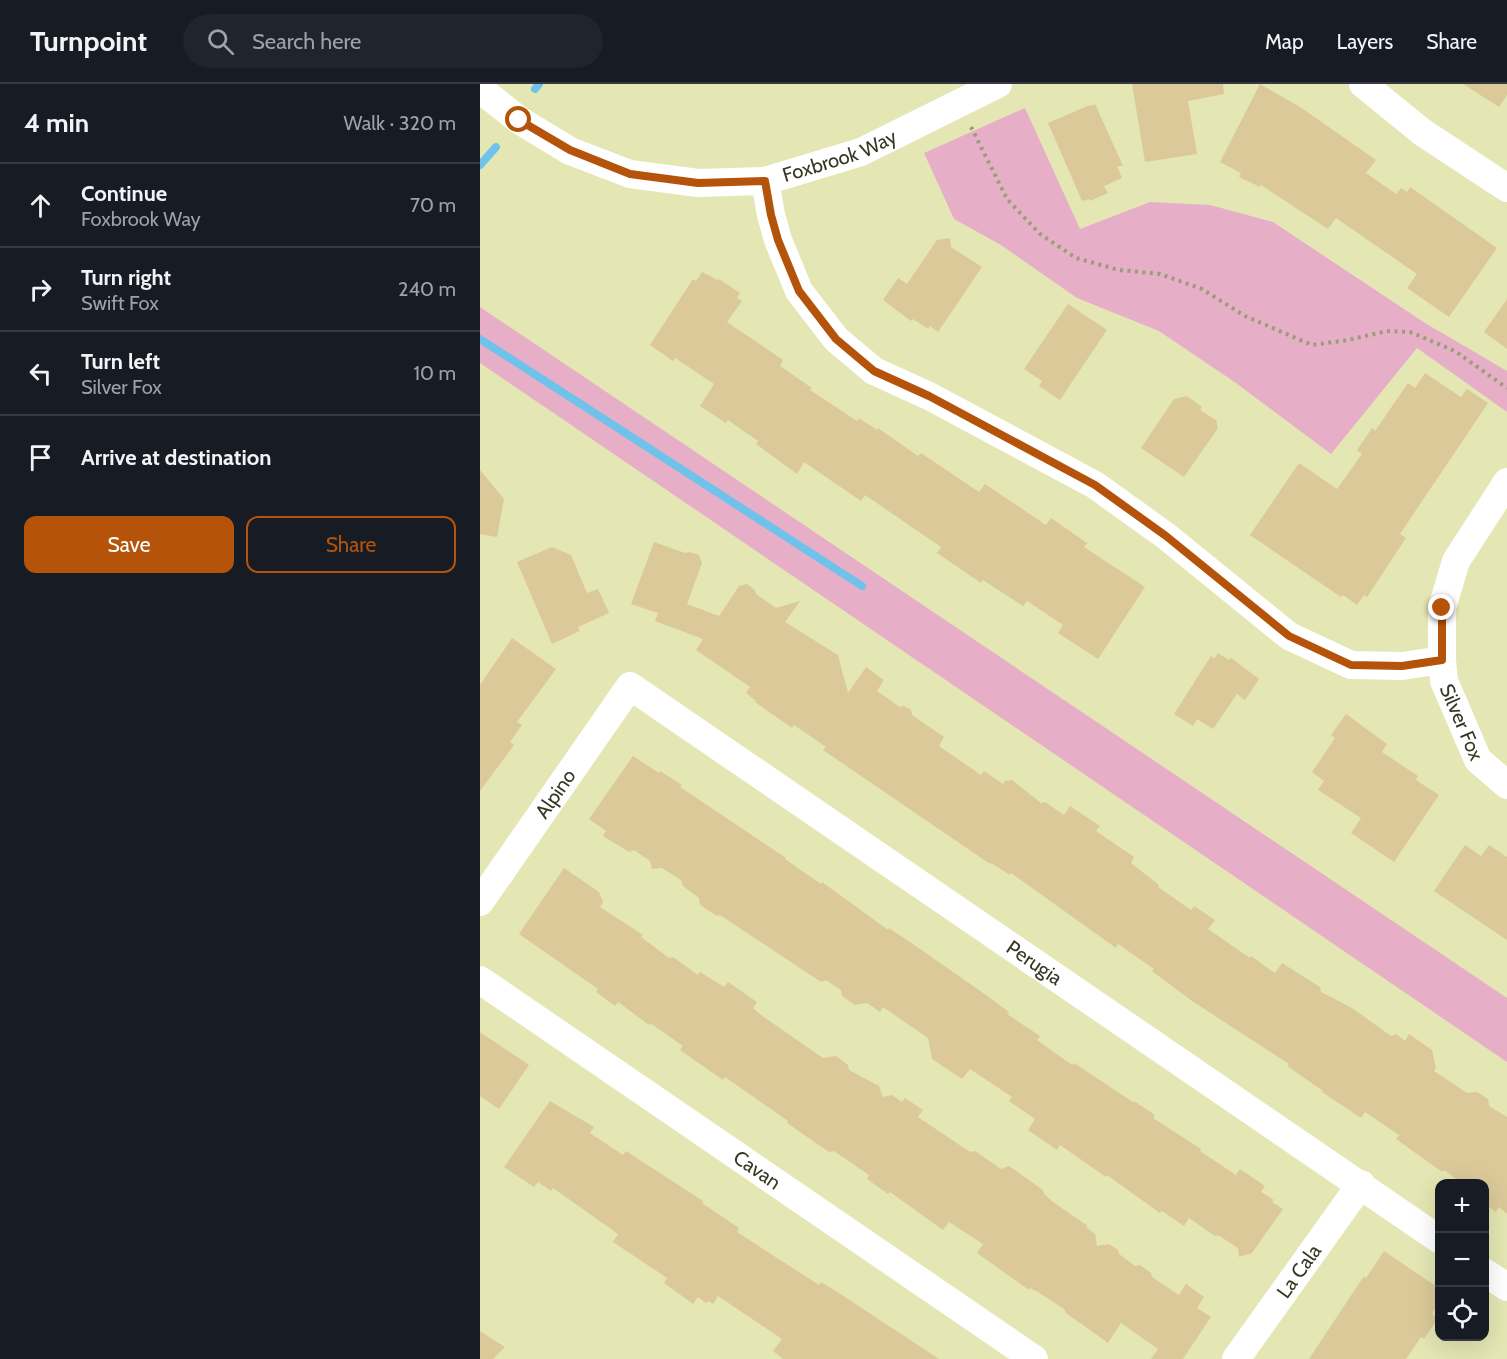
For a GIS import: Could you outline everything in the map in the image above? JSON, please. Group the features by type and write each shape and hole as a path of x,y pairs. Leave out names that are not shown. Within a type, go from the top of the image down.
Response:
{"street":[{"name":"Foxbrook Way","path":"480,89 519,120 570,150 630,174 698,183 765,181 861,152 998,84"},
{"path":"1363,84 1422,132 1507,188"},
{"path":"765,181 778,240 799,291 836,339 874,371 929,396 1095,485 1166,536 1289,636 1351,665 1402,666 1442,660"},
{"name":"Silver Fox","path":"1507,482 1456,561 1442,608 1444,681 1478,760 1507,785"},
{"name":"Alpino","path":"480,902 630,686"},
{"name":"Perugia","path":"630,686 1435,1236"},
{"name":"Cavan","path":"480,980 1034,1359"},
{"name":"La Cala","path":"1236,1359 1361,1184"},
{"path":"1489,1275 1507,1287"}],"path":[{"path":"960,102 979,146 1007,199 1040,234 1076,258 1119,270 1160,274 1202,290 1245,316 1312,345 1387,331 1410,332 1455,351 1507,388"}],"shaded area":[{"path":"1025,108 1080,229 1150,202 1210,205 1273,222 1425,323 1507,371 1507,412 1417,348 1331,454 1236,383 1159,331 1077,298 1001,245 954,219 924,153"},
{"path":"480,307 1507,998 1507,1062 480,363"}],"building":[{"path":"1132,84 1223,84 1224,94 1188,101 1197,154 1145,162"},
{"path":"1260,84 1300,107 1376,160 1366,173 1396,194 1401,188 1407,192 1410,187 1497,248 1449,317 1407,288 1417,274 1336,218 1328,229 1261,185 1260,187 1239,177 1241,173 1220,162"},
{"path":"1463,84 1507,84 1507,95 1499,107"},
{"path":"1095,104 1123,166 1117,166 1122,178 1104,186 1108,193 1090,201 1089,199 1082,201 1048,123"},
{"path":"950,238 951,247 982,267 938,332 930,326 928,329 913,319 911,321 883,300 898,278 907,284 937,240"},
{"path":"702,272 719,279 740,293 737,298 742,301 727,322 783,360 780,366 812,388 810,390 857,421 859,418 877,430 878,428 918,456 921,453 979,492 985,484 1046,525 1051,518 1087,543 1084,547 1145,587 1098,659 1058,633 1063,625 1027,601 1023,606 983,580 981,583 937,553 941,547 865,495 861,501 804,462 797,474 756,444 758,441 728,420 726,423 700,406 714,384 675,358 673,361 650,345 693,279 696,281"},
{"path":"1507,299 1507,349 1484,332"},
{"path":"1068,304 1107,330 1060,400 1039,386 1042,381 1024,369"},
{"path":"1425,373 1461,397 1467,389 1488,403 1400,534 1406,538 1367,597 1364,595 1357,605 1343,595 1341,597 1250,535 1299,463 1337,489 1362,454 1357,450 1372,428 1375,431 1408,383 1415,388"},
{"path":"1187,396 1202,407 1200,410 1216,420 1218,428 1184,477 1141,448 1174,399"},
{"path":"480,470 504,499 497,537 480,534"},
{"path":"654,542 685,553 699,555 702,563 687,604 719,616 739,586 747,584 755,590 756,594 776,608 800,601 785,622 838,655 848,693 866,667 884,680 877,691 900,707 904,706 911,710 912,715 944,737 939,746 981,775 984,771 1003,784 1005,781 1012,780 1041,803 1045,802 1064,815 1070,806 1100,826 1096,831 1134,857 1131,863 1159,885 1158,887 1191,910 1194,906 1215,920 1208,929 1250,958 1251,956 1275,973 1282,963 1320,987 1321,992 1352,1008 1391,1036 1396,1034 1405,1041 1409,1034 1432,1050 1436,1068 1434,1071 1467,1093 1477,1092 1488,1099 1489,1106 1507,1117 1507,1214 1499,1207 1496,1212 1489,1207 1489,1179 1456,1179 1444,1170 1442,1172 1396,1139 1399,1135 1365,1112 1361,1118 1322,1092 1287,1066 1289,1064 1192,1001 1152,971 1154,969 1118,944 1116,948 1011,873 1010,875 990,864 823,750 826,747 794,725 792,728 755,702 746,693 750,687 696,650 703,639 655,621 658,613 631,604"},
{"path":"552,547 571,555 587,593 598,589 609,613 578,627 580,631 552,644 517,562"},
{"path":"512,638 556,669 517,722 522,725 510,742 514,745 480,791 480,685"},
{"path":"1218,653 1229,660 1231,658 1259,679 1245,700 1237,694 1213,729 1197,719 1193,726 1174,714 1211,656 1214,659"},
{"path":"1346,714 1387,744 1382,752 1418,776 1416,780 1439,795 1394,862 1351,833 1361,818 1318,790 1324,781 1312,772 1335,738 1331,735"},
{"path":"633,756 682,785 680,787 986,995 1009,1012 1007,1014 1040,1036 1037,1040 1072,1065 1074,1063 1155,1115 1153,1118 1236,1175 1240,1169 1265,1186 1261,1192 1283,1209 1252,1253 1239,1257 1238,1248 1218,1235 1215,1236 1189,1218 1184,1226 1162,1211 1160,1213 1060,1145 1057,1150 1028,1130 1035,1119 1009,1101 1012,1097 970,1069 962,1079 932,1059 928,1038 883,1007 880,1012 867,1003 855,1005 842,996 841,990 826,980 821,982 720,915 717,916 700,905 699,898 683,886 681,880 662,868 652,869 650,861 634,850 629,852 603,836 606,831 589,819"},
{"path":"1465,845 1481,856 1489,845 1507,857 1507,940 1434,891"},
{"path":"564,868 599,892 603,902 600,907 643,935 641,937 669,958 673,957 698,975 700,972 724,987 728,982 757,1002 753,1008 761,1015 823,1058 836,1056 848,1065 849,1070 879,1086 883,1097 892,1095 902,1102 905,1098 923,1110 918,1117 970,1152 975,1151 1001,1169 1009,1166 1043,1190 1053,1202 1088,1226 1086,1227 1095,1234 1097,1246 1109,1244 1135,1266 1140,1265 1151,1273 1152,1277 1179,1295 1186,1284 1204,1297 1197,1308 1211,1317 1183,1359 1151,1359 1158,1349 1121,1323 1108,1343 1066,1313 1064,1309 1038,1292 1030,1288 1029,1290 977,1253 983,1244 949,1222 943,1230 890,1192 888,1194 867,1179 869,1175 834,1151 829,1152 725,1077 723,1080 680,1050 683,1046 650,1023 649,1025 618,1002 615,1006 596,992 598,989 519,934"},
{"path":"480,1032 529,1065 499,1109 480,1096"},
{"path":"550,1101 594,1127 590,1133 623,1155 626,1151 703,1201 702,1203 739,1228 737,1232 819,1285 821,1282 839,1293 939,1359 783,1359 773,1351 782,1339 718,1296 713,1304 709,1301 706,1303 698,1297 693,1304 664,1283 667,1278 613,1242 618,1234 553,1188 551,1191 538,1182 534,1187 504,1167"},
{"path":"1384,1251 1435,1286 1435,1309 1432,1314 1435,1316 1435,1322 1424,1339 1421,1337 1406,1359 1309,1359 1364,1276 1366,1278"},
{"path":"480,1331 505,1347 493,1359 480,1359"}],"waterway":[{"path":"535,89 539,84"},
{"path":"480,165 496,147"},
{"path":"480,339 862,586"}],"route":[{"path":"519,120 570,150 630,174 698,183 765,181 778,240 799,291 836,339 874,371 929,396 1095,485 1166,536 1289,636 1351,665 1402,666 1442,660 1442,608"}]}
